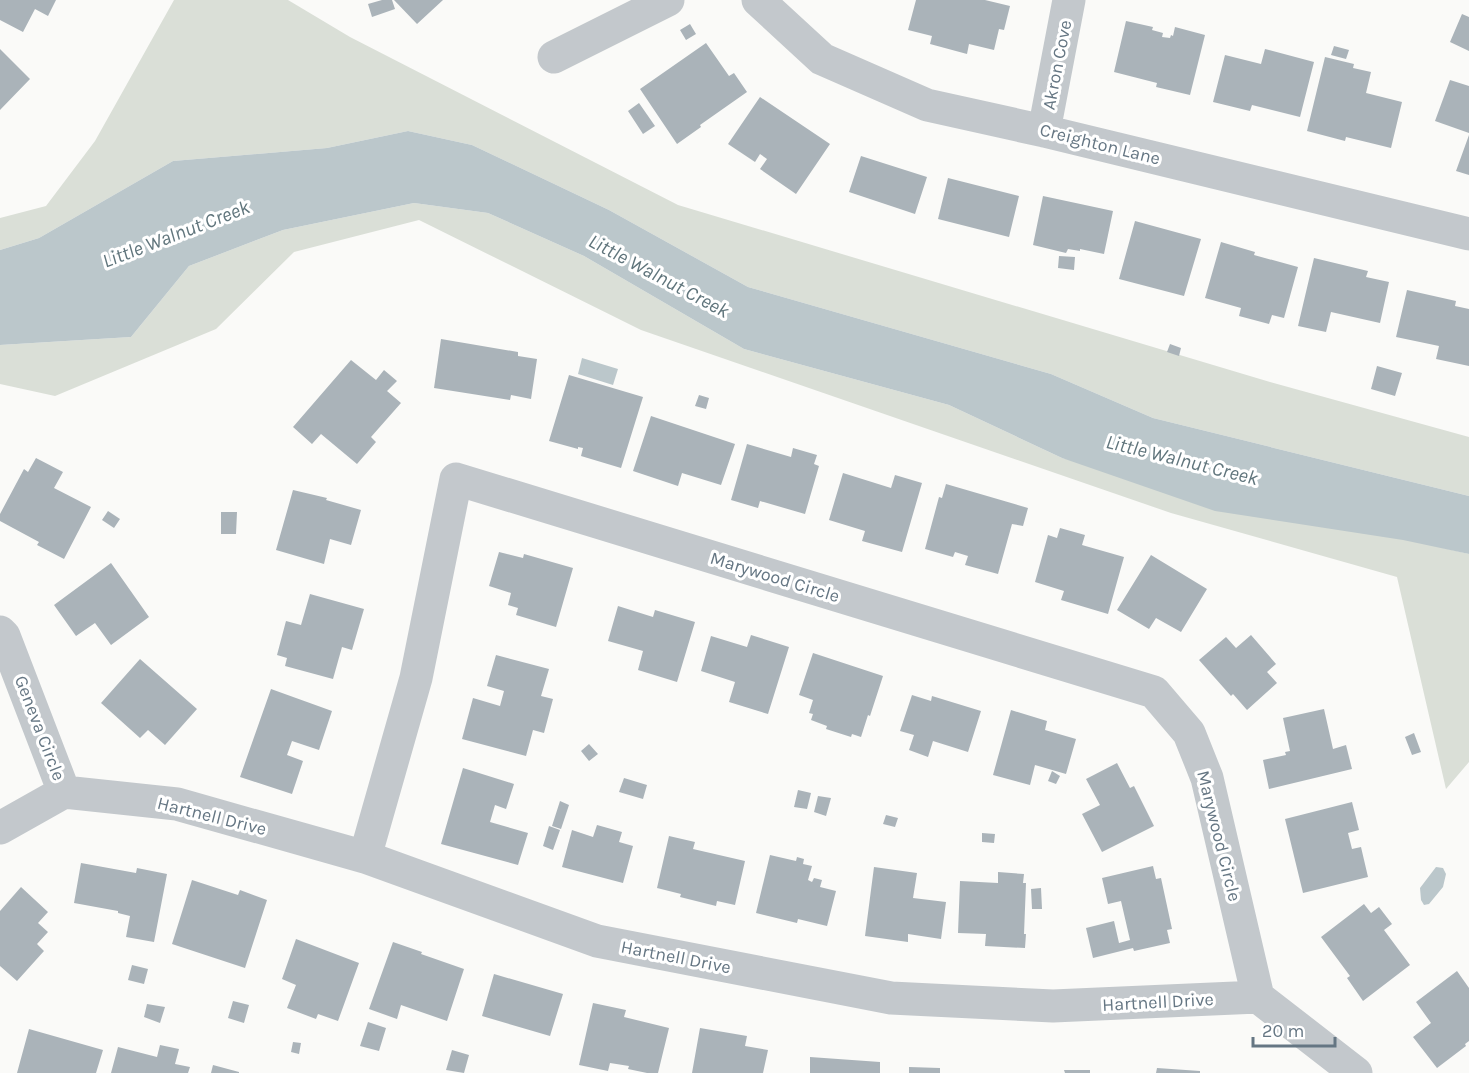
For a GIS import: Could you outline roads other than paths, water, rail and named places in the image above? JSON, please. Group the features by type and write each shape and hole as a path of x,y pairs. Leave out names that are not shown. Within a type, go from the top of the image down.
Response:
{"street":[{"path":"554,57 668,0"},
{"name":"Creighton Lane","path":"758,0 822,58 927,105 1469,234"},
{"name":"Akron Cove","path":"1044,131 1070,0"},
{"name":"Marywood Circle","path":"365,857 416,678 456,479 1154,692 1189,733 1207,778 1258,997"},
{"name":"Geneva Circle","path":"0,632 4,636 64,792"},
{"path":"0,828 64,792"},
{"name":"Hartnell Drive","path":"64,792 177,804 365,857 597,941 891,998 1053,1006 1258,997"},
{"path":"1258,997 1356,1073"}],"water":[{"name":"Little Walnut Creek","path":"408,131 472,145 609,210 748,287 1051,374 1153,418 1469,496 1469,554 1403,540 1215,511 1062,458 949,405 744,349 584,256 488,213 414,203 283,230 189,266 131,337 0,345 0,250 39,238 173,161 327,148"},
{"path":"582,358 618,369 613,385 578,374"},
{"path":"1436,867 1443,868 1446,874 1443,887 1429,904 1424,905 1420,888"}]}
